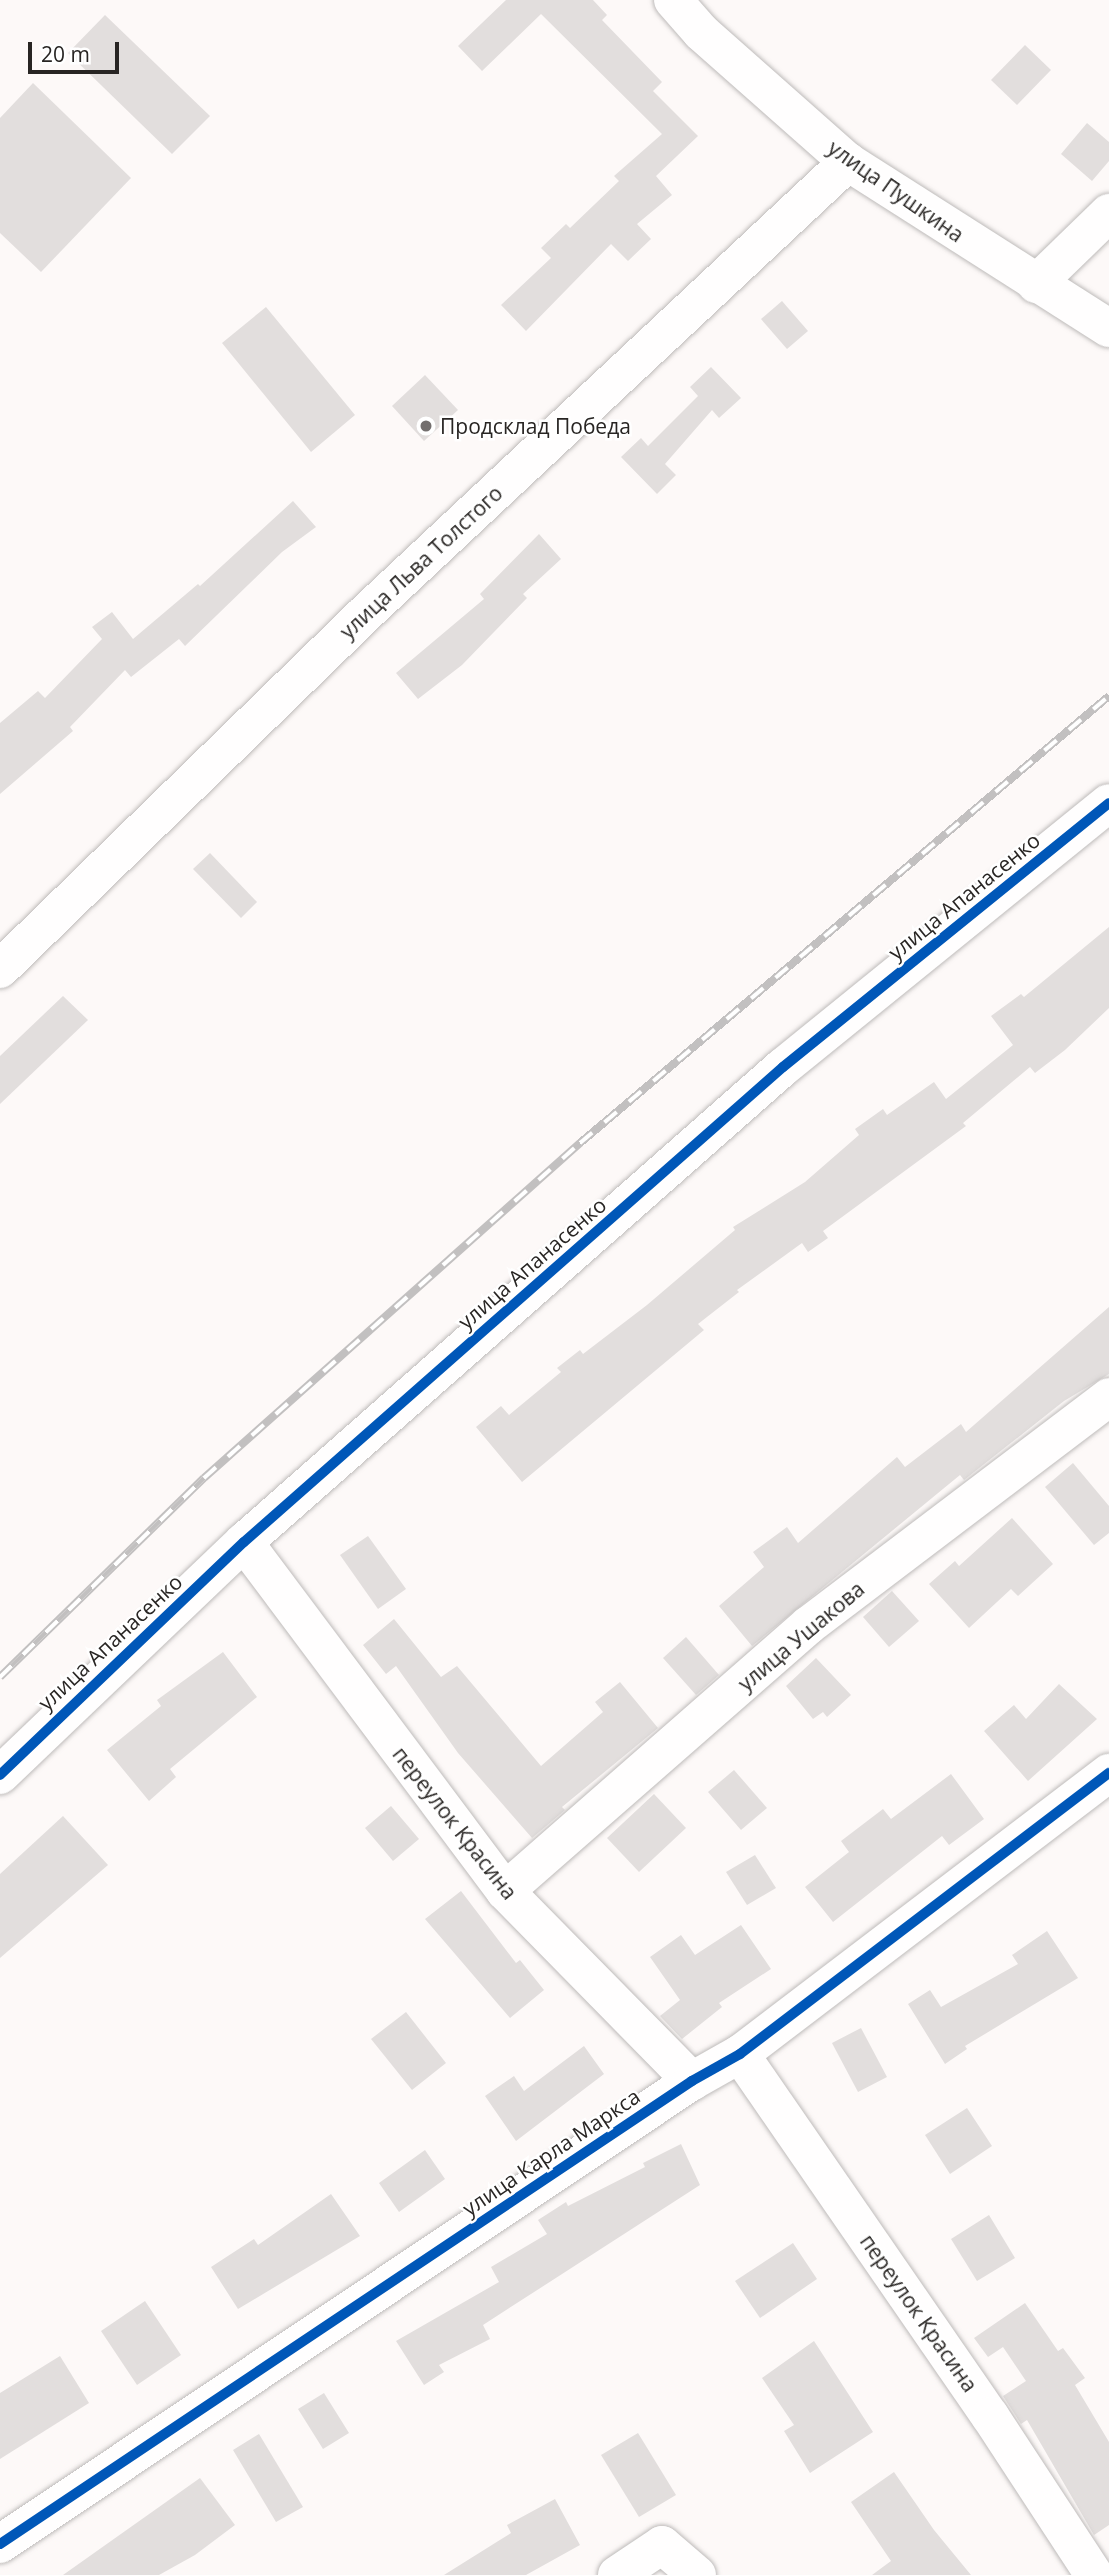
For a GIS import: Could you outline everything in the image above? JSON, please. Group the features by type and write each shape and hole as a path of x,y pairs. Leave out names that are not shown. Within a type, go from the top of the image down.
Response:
{"street":[{"name":"улица Пушкина","path":"673,0 701,32 848,162 1109,328"},
{"name":"улица Льва Толстого","path":"0,969 367,612 848,162"},
{"path":"1037,284 1109,213"},
{"name":"улица Апанасенко","path":"0,1775 244,1542 783,1067 1109,803"},
{"name":"улица Ушакова","path":"505,1891 809,1625 1109,1397"},
{"name":"переулок Красина","path":"244,1542 505,1891 692,2081"},
{"name":"улица Карла Маркса","path":"0,2544 692,2081 740,2054 1109,1773"},
{"name":"переулок Красина","path":"740,2054 990,2416 1094,2575"},
{"path":"617,2575 662,2545 696,2575"}],"building":[{"path":"506,0 593,0 607,15 602,20 662,82 653,91 698,136 656,176 672,195 637,224 651,239 628,261 611,244 526,331 501,305 551,258 541,248 566,224 570,228 619,181 614,176 662,134 541,14 482,71 458,46"},
{"path":"105,15 210,116 172,154 68,53"},
{"path":"1025,45 1051,70 1017,105 991,80"},
{"path":"33,83 131,178 41,272 0,233 0,118"},
{"path":"1087,123 1109,142 1109,161 1092,181 1061,154"},
{"path":"782,301 808,331 787,349 761,319"},
{"path":"266,307 355,415 311,452 222,343"},
{"path":"711,367 741,398 719,418 712,410 665,464 676,475 657,494 621,457 641,438 648,446 698,396 690,387"},
{"path":"425,375 458,410 424,441 392,406"},
{"path":"293,501 316,527 282,552 185,646 179,639 131,677 125,670 70,727 73,731 0,794 0,723 38,691 45,698 102,639 92,627 112,612 133,639 198,584 200,586"},
{"path":"539,534 561,559 523,594 527,598 462,665 418,699 396,673 484,599 480,594"},
{"path":"210,853 257,902 241,918 193,869"},
{"path":"1109,927 1109,1008 1065,1050 1035,1073 1030,1067 963,1123 966,1126 823,1231 828,1238 808,1252 802,1243 737,1290 739,1292 698,1324 704,1330 522,1482 476,1427 501,1406 509,1415 561,1372 557,1368 580,1350 583,1354 647,1305 735,1230 733,1227 805,1182 859,1135 855,1129 883,1109 887,1115 934,1082 946,1099 1013,1045 991,1016 1021,994 1024,997"},
{"path":"63,996 88,1020 0,1104 0,1056"},
{"path":"1109,1307 1109,1374 1064,1401 964,1480 960,1475 752,1646 719,1606 764,1567 753,1552 787,1527 798,1543 897,1457 905,1467 961,1424 966,1432"},
{"path":"1073,1463 1109,1506 1109,1533 1094,1545 1045,1487"},
{"path":"1012,1518 1053,1564 1018,1596 1011,1589 969,1628 929,1584 955,1561 959,1566"},
{"path":"368,1536 406,1589 378,1609 340,1555"},
{"path":"892,1591 919,1621 889,1647 863,1617"},
{"path":"394,1619 441,1677 457,1666 541,1766 603,1712 595,1702 620,1682 658,1728 562,1807 565,1810 532,1838 458,1753 396,1666 386,1674 363,1645"},
{"path":"686,1637 719,1675 696,1695 663,1658"},
{"path":"223,1652 257,1697 170,1769 176,1777 149,1801 107,1750 161,1706 157,1700"},
{"path":"816,1658 851,1695 827,1717 823,1712 813,1719 786,1686"},
{"path":"1059,1684 1097,1719 1028,1781 984,1731 1014,1705 1026,1719"},
{"path":"734,1770 767,1808 741,1830 708,1792"},
{"path":"951,1774 984,1819 949,1845 942,1836 833,1922 805,1887 849,1852 841,1841 883,1809 891,1819"},
{"path":"654,1794 686,1828 639,1872 607,1838"},
{"path":"391,1806 419,1839 393,1861 365,1828"},
{"path":"63,1816 108,1865 0,1958 0,1874"},
{"path":"755,1855 776,1888 747,1905 726,1872"},
{"path":"461,1891 516,1963 520,1960 544,1990 510,2018 425,1919"},
{"path":"741,1925 771,1969 719,2003 722,2007 682,2039 660,2016 680,2000 650,1957 681,1935 695,1955"},
{"path":"1047,1931 1078,1978 965,2046 967,2049 945,2064 908,2004 930,1990 941,2007 1018,1964 1012,1955"},
{"path":"406,2012 446,2063 412,2090 371,2039"},
{"path":"861,2028 887,2077 858,2092 832,2043"},
{"path":"584,2046 604,2074 516,2141 485,2096 514,2076 524,2091"},
{"path":"967,2108 992,2146 950,2174 925,2135"},
{"path":"681,2144 700,2185 483,2325 490,2339 439,2365 444,2372 424,2385 396,2341 499,2282 491,2267 547,2234 538,2220 566,2202 568,2206 645,2167 643,2163"},
{"path":"425,2150 445,2179 399,2212 379,2183"},
{"path":"331,2194 360,2236 238,2309 211,2267 254,2239 258,2245"},
{"path":"989,2215 1015,2258 977,2281 951,2239"},
{"path":"793,2243 817,2279 760,2318 735,2281"},
{"path":"145,2301 181,2355 137,2385 101,2331"},
{"path":"1025,2303 1058,2351 1063,2348 1085,2378 1075,2385 1109,2442 1109,2525 1094,2535 1027,2420 1021,2424 1003,2396 1026,2381 1003,2347 988,2357 974,2338"},
{"path":"814,2341 873,2432 810,2473 784,2431 794,2425 762,2378"},
{"path":"60,2356 89,2403 0,2459 0,2393"},
{"path":"324,2393 349,2433 323,2449 298,2409"},
{"path":"638,2433 676,2495 639,2517 601,2455"},
{"path":"259,2434 303,2507 276,2522 233,2450"},
{"path":"894,2472 934,2530 971,2575 872,2575 891,2561 851,2502"},
{"path":"200,2478 235,2525 195,2555 159,2575 63,2575"},
{"path":"555,2499 580,2545 526,2575 444,2575 511,2533 507,2525"}],"railway":[{"path":"0,1677 204,1478 580,1143 1109,696"}],"cycle path":[{"path":"0,1775 244,1542 783,1067 1109,803"},
{"path":"0,2544 692,2081 740,2054 1109,1773"}],"place":[{"name":"Продсклад Победа","path":"426,426"}]}
